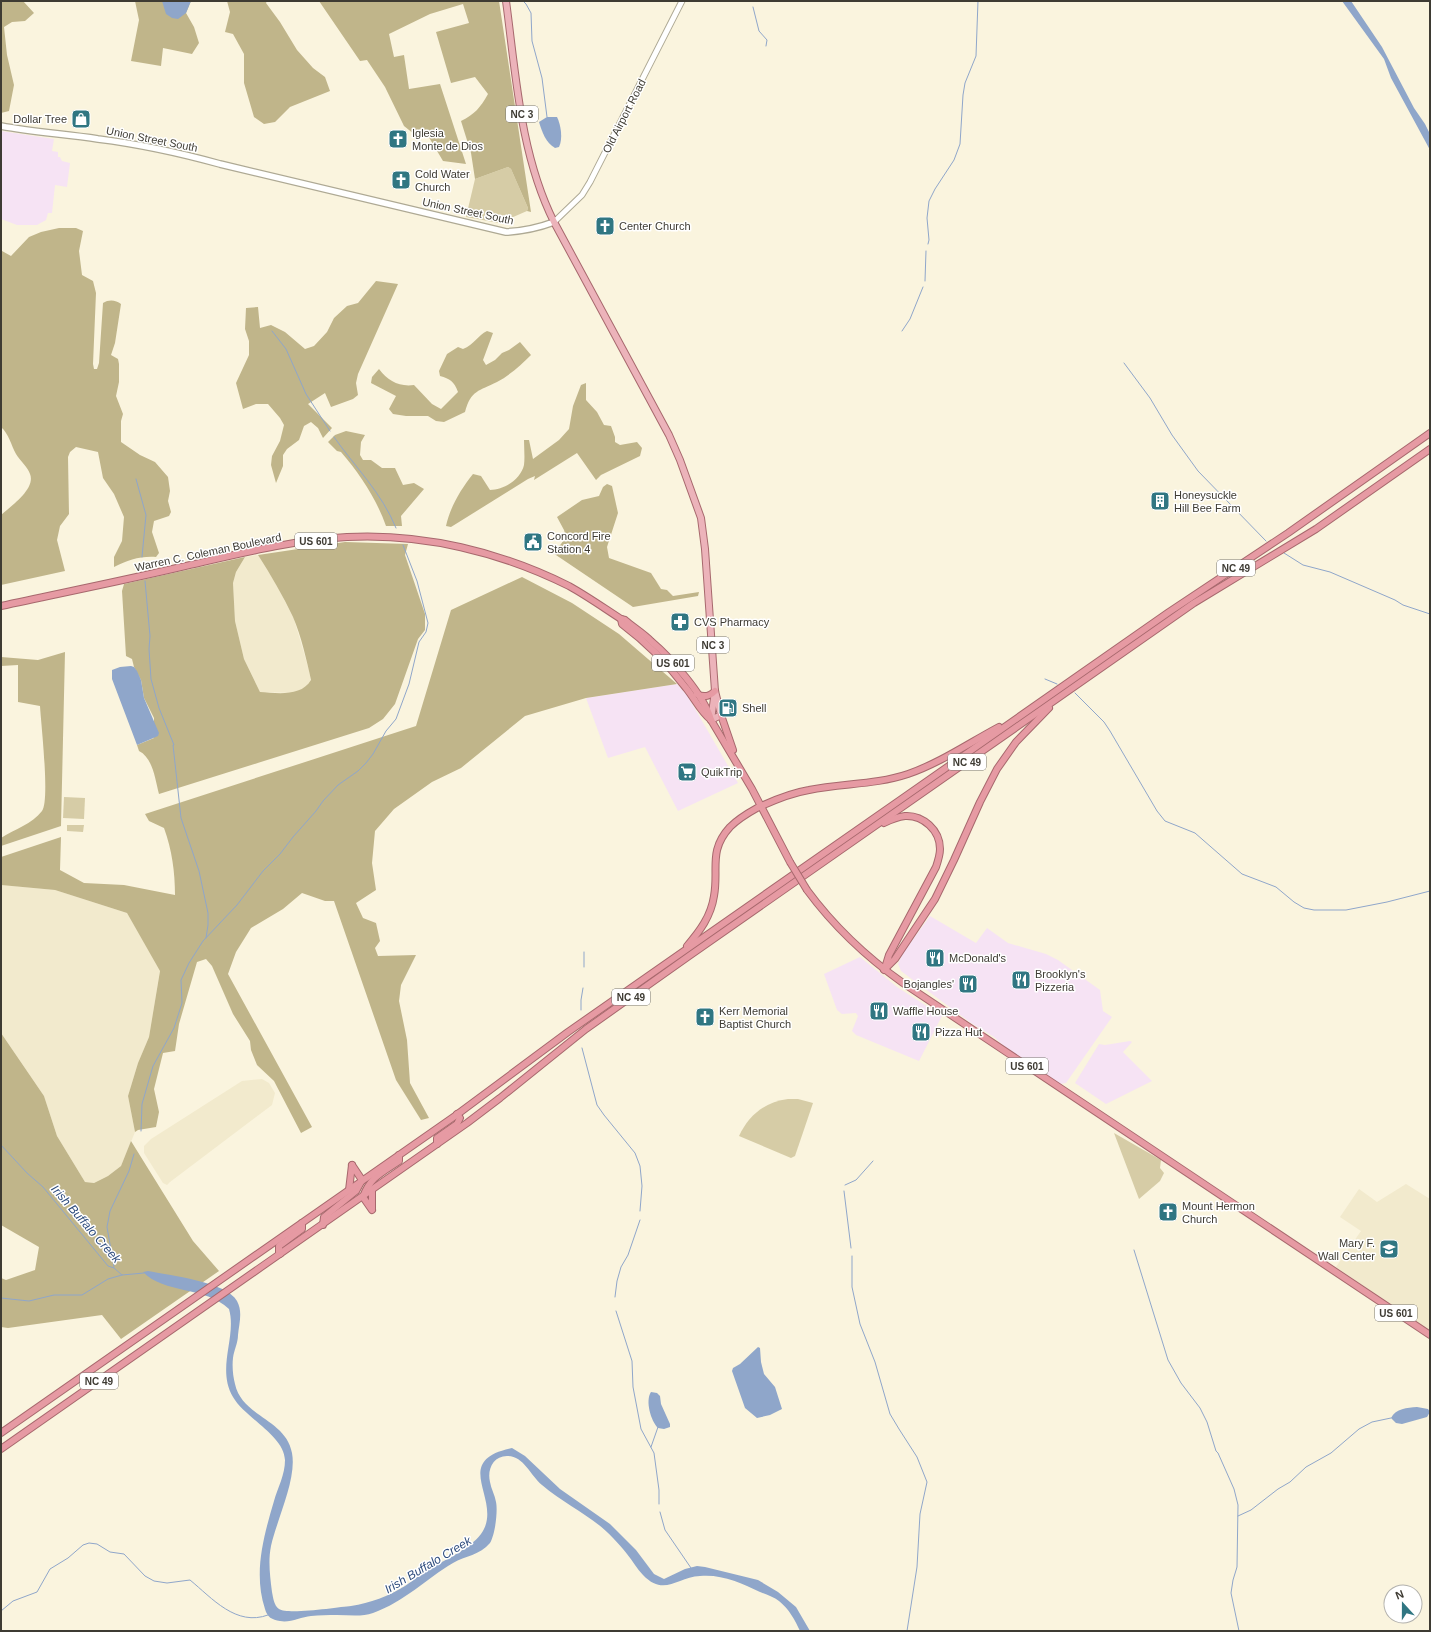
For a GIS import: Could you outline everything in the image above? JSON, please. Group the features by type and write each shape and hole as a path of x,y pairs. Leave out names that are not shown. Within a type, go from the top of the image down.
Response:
{"highway":[{"name":"NC 49","path":"1,1433 399,1155 533,1057 1023,714 1169,612 1288,533 1430,433"},
{"name":"NC 49","path":"1,1450 437,1144 500,1098 592,1024 1194,603 1316,528 1430,449"},
{"name":"Warren C. Coleman Boulevard","path":"1,606 268,549 322,540 371,537 428,541 464,548 514,563 568,586 624,620 652,641 681,673 708,711 711,720 737,763 790,862 807,890 825,914 869,958 884,970 1430,1335"},
{"name":"Warren C. Coleman Boulevard","path":"621,619 622,624 660,656 711,720"},
{"path":"697,694 706,696 715,690"},
{"path":"884,970 895,959 935,899 997,768 1028,728 1065,693"},
{"path":"681,954 700,930 712,908 715,891 715,858 719,843 732,826 749,813 761,806 798,792 825,787 877,782 908,774 940,760 1023,714"},
{"path":"721,715 737,763"},
{"path":"869,830 895,818 913,816 926,822 932,827 936,833 940,848 940,857 936,867 889,955 884,970"},
{"path":"437,1144 437,1138 457,1124 460,1118 457,1114"},
{"path":"372,1190 372,1210 362,1197 367,1186 372,1180 399,1161 399,1155"},
{"path":"323,1224 324,1217 356,1191 362,1180 352,1165 349,1190"},
{"path":"280,1254 279,1246 302,1229 302,1223"}],"main road":[{"name":"NC 3","path":"506,1 529,155 538,187 554,222 669,435 680,460 701,518 705,549 715,690 711,720"},
{"name":"Union Street South","path":"1,126 35,132 99,139 187,155 506,232 537,229 554,222"},
{"path":"711,720 721,715 715,690"}],"street":[{"name":"Old Airport Road","path":"554,222 582,195 590,182 682,1"}],"shaded area":[{"path":"1,1 23,1 34,13 25,21 12,22 4,27 7,55 14,85 9,111 1,113"},
{"path":"135,1 191,1 186,13 194,27 199,43 192,54 163,48 161,66 131,61 139,20"},
{"path":"227,1 267,1 266,3 280,22 297,50 313,68 325,77 330,91 290,107 275,122 264,124 254,117 244,83 244,54 233,34 225,32 230,12"},
{"path":"319,1 499,1 531,212 527,211 528,208 511,169 508,167 475,179 471,153 461,121 477,110 488,94 475,77 451,83 436,32 469,23 463,4 430,14 389,34 394,57 404,55 409,89 440,84 466,164 443,161 427,134 414,134 404,126 385,87 367,60 360,61"},
{"path":"1,131 54,139 52,151 58,152 58,157 60,157 62,161 70,163 67,187 55,185 52,213 48,213 46,220 37,225 17,225 1,219"},
{"path":"508,167 511,169 528,208 527,211 499,223 466,217 475,179"},
{"path":"59,228 76,228 83,231 79,251 82,275 93,281 96,293 94,369 97,369 99,363 103,303 112,300 121,304 115,343 111,355 118,359 119,364 119,382 116,396 123,414 121,421 121,442 140,455 155,462 168,477 170,491 168,501 171,512 169,516 154,521 152,532 159,553 156,557 134,559 114,567 114,557 122,541 124,517 114,494 103,478 98,452 76,447 70,452 68,457 69,514 60,526 57,540 65,571 1,585 1,515 22,497 31,480 29,471 16,454 8,436 1,427 1,249 11,256 29,237 41,232"},
{"path":"376,281 398,284 358,374 356,383 358,395 353,399 331,407 325,393 308,404 332,428 323,438 318,428 311,422 304,426 299,440 287,449 283,455 283,466 276,483 271,465 272,456 280,441 284,425 268,404 256,404 243,409 236,383 249,355 249,341 245,329 246,308 258,307 260,328 271,325 285,332 305,349 314,346 327,332 334,318 347,306 358,303"},
{"path":"487,331 493,333 483,360 486,365 520,342 531,355 506,376 476,392 470,399 465,412 444,422 436,421 428,416 406,416 393,414 389,409 396,396 371,383 372,377 379,369 386,377 394,382 403,385 414,385 432,404 441,409 458,392 455,385 451,381 440,376 439,371 447,354 458,347 463,349 467,347"},
{"path":"586,383 586,400 597,412 604,425 611,426 615,437 615,442 620,445 637,442 642,448 640,456 601,475 596,480 577,453 534,480 535,476 528,479 451,527 446,526 456,498 473,474 481,476 490,490 501,488 516,479 522,470 524,465 524,440 529,440 533,459 559,440 569,429 573,406 581,385"},
{"path":"346,431 365,435 361,442 360,455 363,460 371,460 382,468 395,468 403,485 414,483 424,489 401,516 402,526 386,526 372,496 355,469 341,452 337,451 328,442 335,435"},
{"path":"607,484 612,486 618,513 607,547 609,558 651,573 661,589 667,590 673,596 699,592 698,596 633,607 553,553 566,537 557,517 582,500 599,496 603,487"},
{"path":"345,542 408,544 405,555 425,614 425,630 418,639 395,704 383,719 369,728 159,794 155,776 150,764 144,754 139,751 137,745 154,738 154,718 144,698 141,680 134,667 132,659 126,656 122,591 124,584 245,557 236,572 233,583 235,621 244,659 260,692 295,692 307,685 311,680 304,648 293,617 277,586 258,555"},
{"path":"258,555 276,584 294,619 309,670 311,681 308,686 294,693 260,692 244,659 235,621 233,583 236,572 245,557"},
{"path":"522,577 572,603 619,634 677,684 586,698 525,716 461,768 432,782 394,809 375,831 372,863 376,890 356,903 363,918 376,923 380,941 375,948 378,956 416,955 401,985 399,1001 407,1040 410,1083 429,1118 421,1120 396,1080 334,901 325,901 302,893 283,909 251,928 236,952 228,974 312,1127 301,1133 274,1081 257,1065 251,1050 250,1041 233,1014 212,966 206,959 197,962 179,1024 175,1051 163,1053 154,1089 159,1112 156,1127 138,1130 135,1132 128,1096 138,1063 149,1037 160,971 127,913 55,890 1,885 1,857 61,837 60,870 84,883 124,885 175,895 172,861 164,828 149,821 145,814 416,726 451,610"},
{"path":"65,652 61,826 1,846 1,838 28,823 42,811 45,793 45,778 40,706 18,702 18,665 1,666 1,657 38,660"},
{"path":"677,684 687,695 738,783 678,811 645,747 608,758 586,698"},
{"path":"64,797 85,798 84,819 63,818"},
{"path":"67,825 84,825 83,832 67,831"},
{"path":"1,885 55,890 127,913 160,970 149,1037 138,1063 128,1096 135,1132 121,1166 108,1176 94,1183 85,1182 57,1136 44,1096 1,1033"},
{"path":"930,916 976,943 987,928 1008,943 1046,954 1058,960 1100,990 1103,1011 1112,1017 1066,1083 1060,1084 1007,1049 994,1037 971,1023 901,971 898,964 903,953"},
{"path":"860,957 897,987 942,1016 919,1061 856,1035 852,1031 858,1016 856,1013 842,1014 837,1010 824,974"},
{"path":"1,1033 44,1096 57,1136 85,1182 94,1183 108,1176 121,1166 131,1141 193,1241 219,1271 121,1339 102,1315 8,1328 1,1327 1,1278 6,1280 35,1270 39,1247 1,1225"},
{"path":"1130,1041 1132,1042 1123,1052 1152,1081 1106,1104 1075,1083 1099,1044 1105,1045"},
{"path":"262,1079 269,1083 275,1093 272,1105 167,1185 163,1183 144,1153 144,1146 151,1139 242,1081"},
{"path":"788,1099 798,1099 813,1103 795,1156 791,1158 739,1136 753,1116 765,1106"},
{"path":"1114,1133 1161,1160 1160,1168 1164,1173 1160,1181 1139,1199"},
{"name":"Mary F. Wall Center","path":"1406,1184 1430,1199 1430,1332 1336,1267 1361,1231 1340,1217 1359,1189 1377,1202"}],"water":[{"path":"162,1 191,1 186,13 178,19 172,18 166,14"},
{"path":"1342,1 1351,1 1382,47 1414,108 1430,134 1430,150 1391,78 1384,59"},
{"path":"547,117 557,117 561,136 559,147 555,148 549,143 542,130 539,122"},
{"path":"131,666 137,671 141,680 144,698 159,733 158,736 137,745 112,679 112,670 120,667"},
{"path":"148,1271 183,1277 210,1284 231,1294 239,1305 240,1322 233,1361 235,1384 239,1395 246,1404 282,1433 288,1442 292,1453 292,1475 271,1546 270,1574 273,1599 277,1608 284,1611 314,1610 358,1605 372,1601 399,1590 427,1570 463,1550 481,1534 487,1521 487,1508 480,1472 484,1462 493,1454 512,1448 525,1456 560,1489 610,1524 636,1550 654,1574 664,1579 685,1569 697,1566 758,1580 778,1592 796,1607 810,1631 800,1631 789,1611 783,1604 773,1597 731,1580 716,1576 700,1576 664,1585 658,1585 651,1581 641,1573 615,1540 597,1523 560,1499 542,1485 518,1459 507,1456 498,1458 490,1468 489,1477 497,1506 495,1529 490,1543 482,1550 453,1563 405,1597 373,1613 360,1615 314,1616 288,1621 272,1619 266,1612 262,1595 260,1568 261,1554 267,1527 284,1471 285,1460 283,1451 271,1435 239,1405 228,1386 226,1364 231,1330 229,1309 208,1297 162,1284 143,1272"},
{"path":"758,1347 760,1348 764,1374 775,1387 782,1409 770,1415 757,1418 745,1408 732,1371 733,1368 740,1364"},
{"path":"651,1392 657,1393 660,1396 661,1404 670,1427 664,1429 658,1428 655,1425 649,1406 649,1396"},
{"path":"1417,1407 1428,1409 1430,1412 1427,1417 1402,1424 1396,1423 1391,1418 1399,1410"}],"waterway":[{"path":"523,1 531,13 532,41 542,78 547,117"},
{"path":"928,244 927,218 929,201 954,160 960,144 965,83 976,56 978,1"},
{"path":"753,7 759,31 767,40 766,46"},
{"path":"925,281 926,251"},
{"path":"902,331 910,319 923,287"},
{"path":"272,331 286,349 306,394 330,431"},
{"path":"1124,363 1150,398 1172,435 1198,471 1266,541"},
{"path":"334,437 376,492 396,528"},
{"path":"136,479 146,515 142,557"},
{"path":"141,1131 142,1104 153,1066 174,1028 182,1003 181,980 189,963 203,941 237,905 263,871 280,854 323,801 338,785 358,771 366,763 386,731 396,719 409,684 419,642 426,632 428,623 417,581 403,545"},
{"path":"1284,553 1303,565 1330,572 1395,600 1403,605 1430,614"},
{"path":"145,581 150,636 149,649 151,679 159,708 174,745 181,818 199,871 208,913 206,938"},
{"path":"1045,679 1057,684"},
{"path":"1075,693 1104,722 1157,811 1165,821 1195,833 1242,874 1276,887 1294,902 1304,908 1314,910 1346,910 1387,902 1430,891"},
{"path":"584,952 584,967"},
{"path":"581,1010 583,988"},
{"path":"582,1048 597,1105 635,1153 640,1166 642,1186 640,1211"},
{"name":"Irish Buffalo Creek","path":"1,1145 27,1173 43,1187 108,1266 114,1268 122,1275 144,1273"},
{"path":"114,1267 107,1227 110,1211 129,1171 134,1154"},
{"path":"845,1185 856,1180 873,1161"},
{"path":"844,1191 851,1248"},
{"path":"615,1297 621,1267 628,1255 640,1220"},
{"path":"1134,1250 1168,1360 1181,1383 1200,1408 1207,1422 1216,1451 1234,1489 1238,1505 1237,1567 1231,1593 1239,1631"},
{"path":"852,1256 852,1287 860,1324 875,1362 890,1414 917,1457 927,1482 920,1514 917,1567 907,1631"},
{"path":"1,1298 29,1301 54,1295 82,1295 108,1279 122,1275"},
{"path":"616,1311 632,1361 633,1387 641,1429 654,1453 659,1490 659,1504"},
{"path":"1238,1516 1251,1510 1278,1489 1290,1482 1306,1467 1331,1453 1359,1429 1372,1422 1391,1418"},
{"path":"651,1447 658,1427"},
{"path":"660,1512 665,1530 691,1568"},
{"path":"1,1611 13,1601 37,1592 50,1569 68,1558 83,1545 89,1543 97,1544 110,1552 124,1554 145,1576 154,1581 167,1583 190,1580 225,1609 235,1614 256,1618 268,1615"}],"place":[{"name":"Dollar Tree","path":"81,119"},
{"name":"Iglesia Monte de Dios","path":"398,139"},
{"name":"Cold Water Church","path":"401,180"},
{"name":"Center Church","path":"605,226"},
{"name":"Honeysuckle Hill Bee Farm","path":"1160,501"},
{"name":"Concord Fire Station 4","path":"533,542"},
{"name":"CVS Pharmacy","path":"680,622"},
{"name":"Shell","path":"728,708"},
{"name":"QuikTrip","path":"687,772"},
{"name":"McDonald's","path":"935,958"},
{"name":"Brooklyn's Pizzeria","path":"1021,980"},
{"name":"Bojangles'","path":"968,984"},
{"name":"Waffle House","path":"879,1011"},
{"name":"Kerr Memorial Baptist Church","path":"705,1017"},
{"name":"Pizza Hut","path":"921,1032"},
{"name":"Mount Hermon Church","path":"1168,1212"},
{"name":"Mary F. Wall Center","path":"1389,1249"}]}
